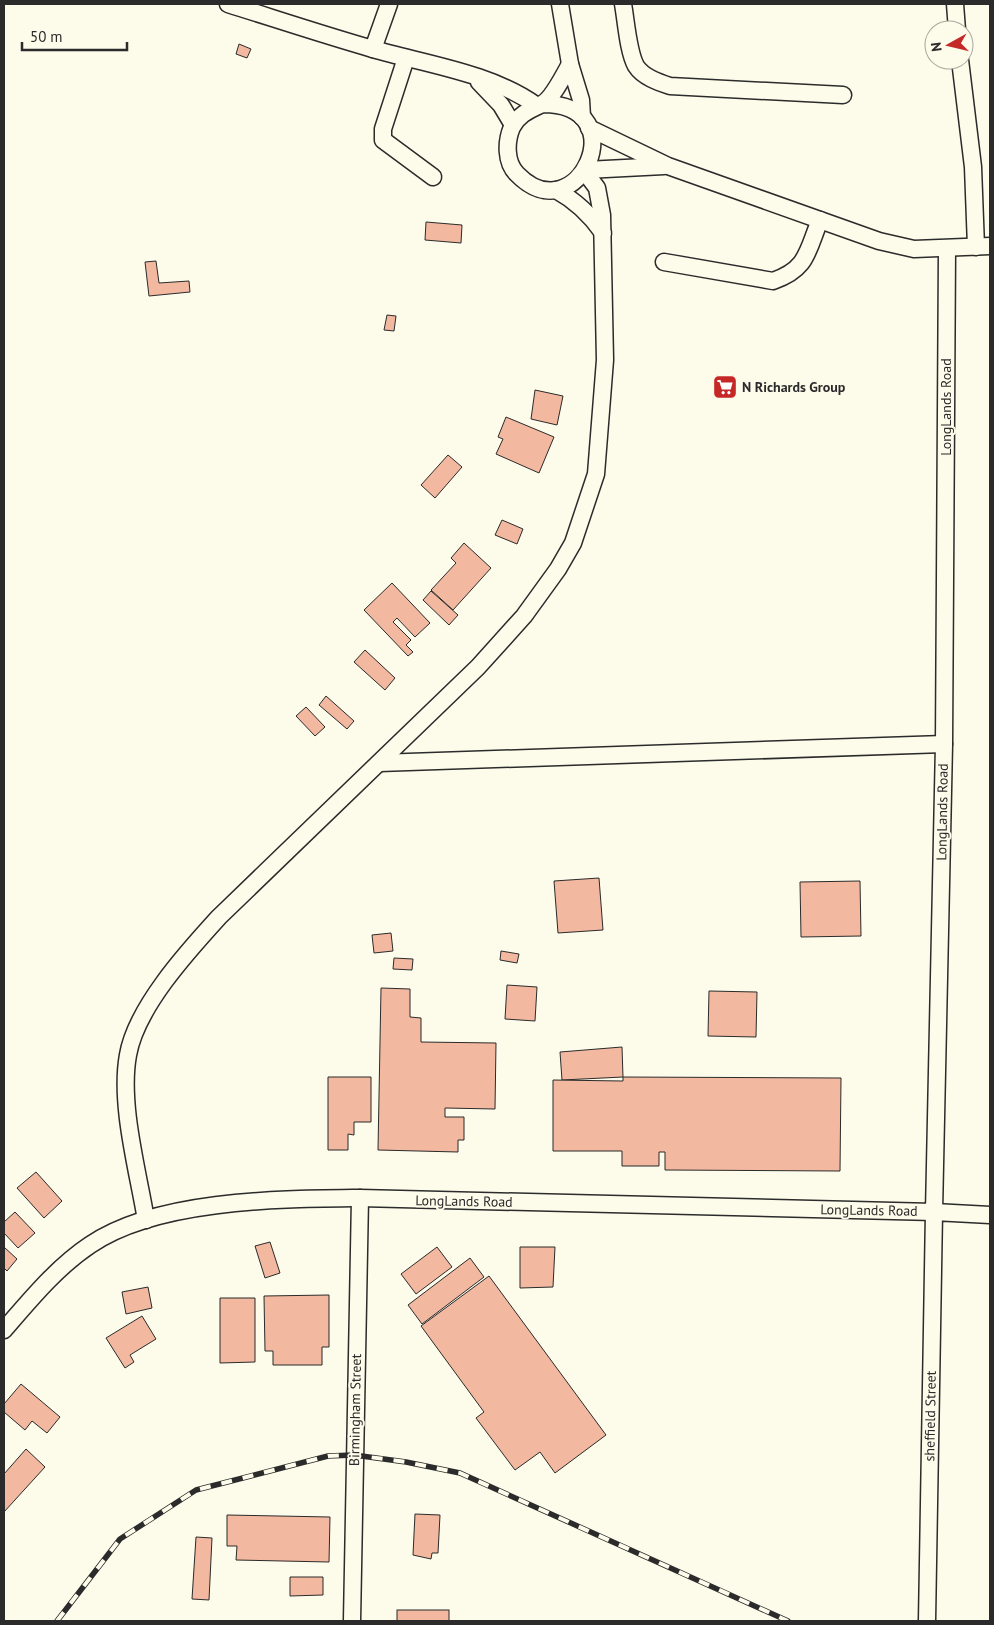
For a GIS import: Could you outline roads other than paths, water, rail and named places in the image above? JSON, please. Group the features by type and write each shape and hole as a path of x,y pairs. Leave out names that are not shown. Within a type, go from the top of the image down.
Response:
{"street":[{"path":"228,4 268,10 372,49 474,76 540,105 557,104 570,109 586,123 668,166 879,241 914,249 983,247 961,70"},
{"path":"372,49 389,4"},
{"path":"560,4 570,64 586,123 593,141 592,153 586,171 569,185 556,190 540,189 526,182 515,171 508,156 508,140 513,125 523,113 540,105 558,86 570,64"},
{"path":"623,4 632,54 637,66 654,80 670,86 844,96"},
{"path":"955,4 956,20"},
{"path":"406,58 383,129 383,140 433,177"},
{"path":"474,76 501,104 513,125"},
{"path":"586,171 668,166"},
{"path":"146,1220 127,1096 128,1054 137,1027 182,957 219,917 478,667 524,616 558,569 573,543 596,474 601,432 605,360 603,233 597,188 586,171"},
{"path":"556,190 573,200 593,218 603,233"},
{"path":"664,262 773,281 790,275 800,267 820,220"},
{"name":"LongLands Road","path":"4,1330 51,1279 90,1244 146,1220 220,1204 288,1199 360,1198 934,1212 944,744 947,249"},
{"path":"379,763 944,744"},
{"name":"Birmingham Street","path":"352,1621 360,1198"},
{"path":"934,1212 990,1215"},
{"name":"sheffield Street","path":"927,1621 934,1212"}],"railway":[{"path":"57,1621 120,1539 196,1490 328,1456 354,1455 406,1462 460,1473 788,1621"}],"place":[{"name":"N Richards Group","path":"725,387"}]}
